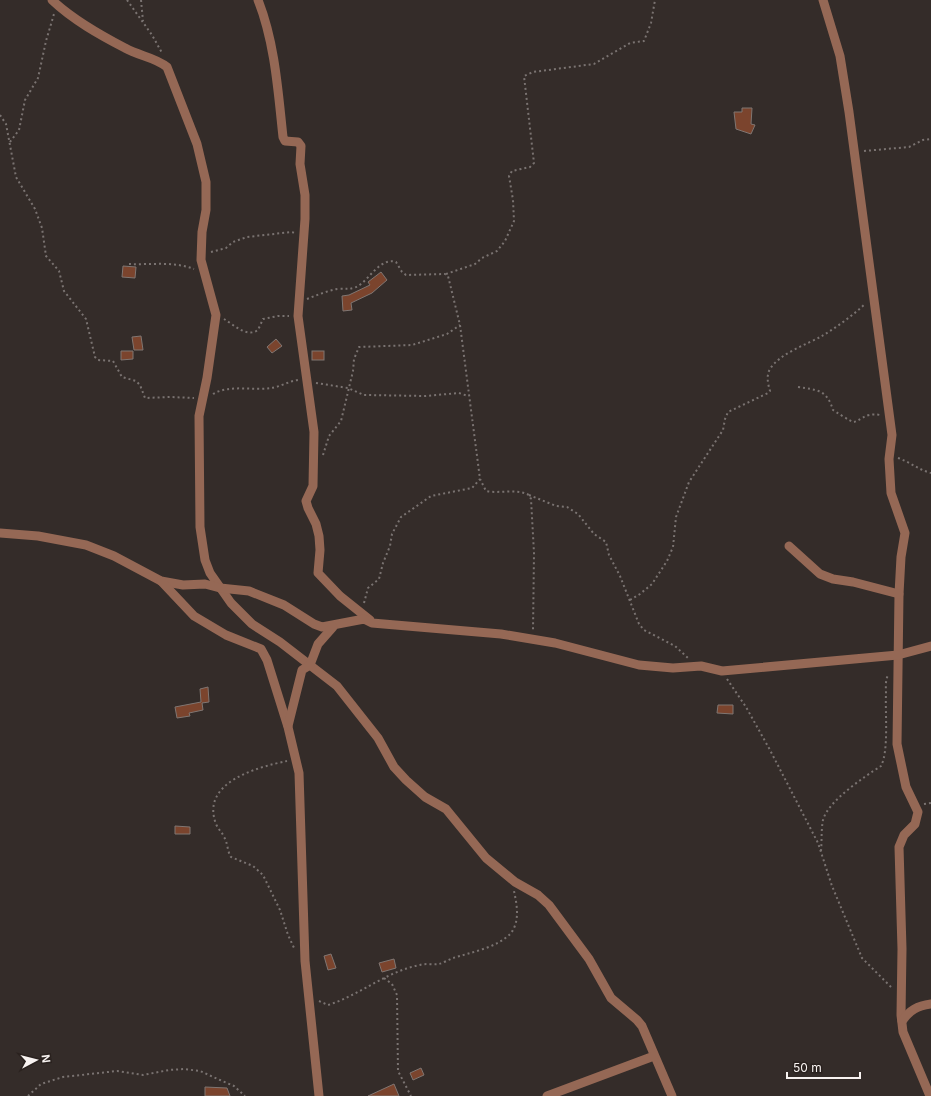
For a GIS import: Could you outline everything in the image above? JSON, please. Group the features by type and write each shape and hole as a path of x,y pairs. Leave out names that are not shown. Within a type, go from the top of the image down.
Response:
{"street":[{"path":"52,0 92,29 127,49 158,60 167,67 197,144 206,182 206,210 202,232 201,260 204,274 213,298 216,315 199,416 200,527 205,560 210,574 231,603 252,624 280,642 337,686 378,738 394,767 401,776 425,797 446,809 486,858 516,882 544,900 561,919 589,959 611,998 642,1026 672,1096"},
{"path":"258,0 264,15 271,43 283,137 285,141 298,142 301,146 300,164 305,195 304,236 298,316 308,383 314,443 313,486 306,503 316,524 319,536 320,550 318,573 340,596 372,623"},
{"path":"823,0 840,56 875,295 891,422 892,435 889,478 891,493 905,533 901,557 899,594 897,744 906,787 918,812 915,824 904,835 899,847 902,949 902,1021 903,1032 930,1096"},
{"path":"0,532 38,536 86,545 114,556 161,581 184,585 205,584 220,588 249,591 284,605 314,624 322,627 333,627 364,619 372,623 501,634 639,665 673,668 701,666 722,671 898,655 931,646"},
{"path":"789,546 820,574 833,579 853,582 899,594"},
{"path":"161,581 194,616 226,635 261,649 267,660 288,727 297,758 303,850 303,924 305,962 319,1096"},
{"path":"288,727 302,670 310,665 318,644 333,627"},
{"path":"901,997 911,1003 927,1005"},
{"path":"902,1021 908,1013 927,1005"},
{"path":"547,1096 654,1056"}],"path":[{"path":"127,0 143,21 160,48 167,67"},
{"path":"141,0 143,21"},
{"path":"299,302 332,290 353,289 360,285 386,262 396,262 402,272 406,275 445,274 475,264 482,258 497,251 512,228 514,212 509,176 512,171 530,167 534,163 533,144 523,80 525,74 594,64 630,43 644,41 651,23 655,0"},
{"path":"9,143 19,130 23,106 27,95 38,78 46,41 55,11 60,7"},
{"path":"0,115 6,124 16,178 35,209 42,228 46,256 59,271 64,291 86,319 95,357 98,360 113,361 122,377 136,381 140,384 145,398 170,397 203,399 218,390 250,388 269,389 297,380 308,383 348,388 369,396 425,396 459,393 468,396"},
{"path":"854,152 883,151 909,147 923,140 931,139"},
{"path":"201,260 212,252 226,248 233,242 257,235 291,232 304,236"},
{"path":"129,264 164,264 185,266 204,274"},
{"path":"445,274 449,277 460,326 480,479 486,491 502,493 524,492 556,506 567,507 578,514 594,534 604,540 608,555 620,576 639,624 644,630 675,646 701,666"},
{"path":"630,600 652,584 667,561 673,547 676,518 689,482 723,430 728,412 765,395 770,391 768,376 770,369 775,364 784,356 824,335 856,312 875,295"},
{"path":"216,315 243,330 252,333 258,330 263,319 278,316 298,316"},
{"path":"320,459 324,453 329,436 341,421 353,371 356,350 359,347 412,346 447,334 460,326"},
{"path":"798,387 817,390 823,393 832,403 833,410 850,421 857,421 868,414 874,414 883,416 891,422"},
{"path":"890,455 914,464 922,470 931,473"},
{"path":"364,615 364,600 368,588 379,579 383,563 390,546 392,534 402,517 431,496 472,488 480,479"},
{"path":"529,495 533,511 533,640"},
{"path":"722,671 746,707 818,843 832,886 862,958 901,997"},
{"path":"821,852 823,820 828,809 839,798 881,766 883,761 885,754 886,678 890,672"},
{"path":"297,758 257,769 227,784 217,796 214,817 217,826 224,837 231,857 253,866 263,876 280,910 293,947 305,962"},
{"path":"307,988 320,1002 328,1005 340,1001 384,978 421,964 440,964 485,948 506,937 511,932 518,913 514,889 516,882"},
{"path":"384,978 392,984 397,995 398,1071 411,1096"},
{"path":"28,1096 41,1084 63,1077 116,1071 143,1075 184,1069 200,1071 214,1077 234,1086 245,1096"}],"building":[{"path":"742,108 752,108 751,124 755,125 751,134 736,129 734,112 742,112"},
{"path":"123,266 136,267 135,278 122,277"},
{"path":"381,272 387,280 372,293 351,303 352,310 343,311 342,296 349,295 370,285 368,282"},
{"path":"141,336 143,350 134,350 132,337"},
{"path":"276,339 282,346 272,353 267,347"},
{"path":"121,351 133,351 133,359 121,360"},
{"path":"312,351 324,351 324,360 312,360"},
{"path":"208,687 209,702 202,703 203,710 189,713 190,716 177,718 175,707 201,702 200,689"},
{"path":"718,705 733,705 733,714 717,713"},
{"path":"175,826 190,827 190,834 175,834"},
{"path":"331,954 336,968 328,970 324,956"},
{"path":"394,959 396,968 382,972 379,963"},
{"path":"421,1068 424,1075 413,1080 410,1073"},
{"path":"394,1084 399,1096 368,1096"},
{"path":"205,1087 227,1088 230,1096 205,1096"}]}
